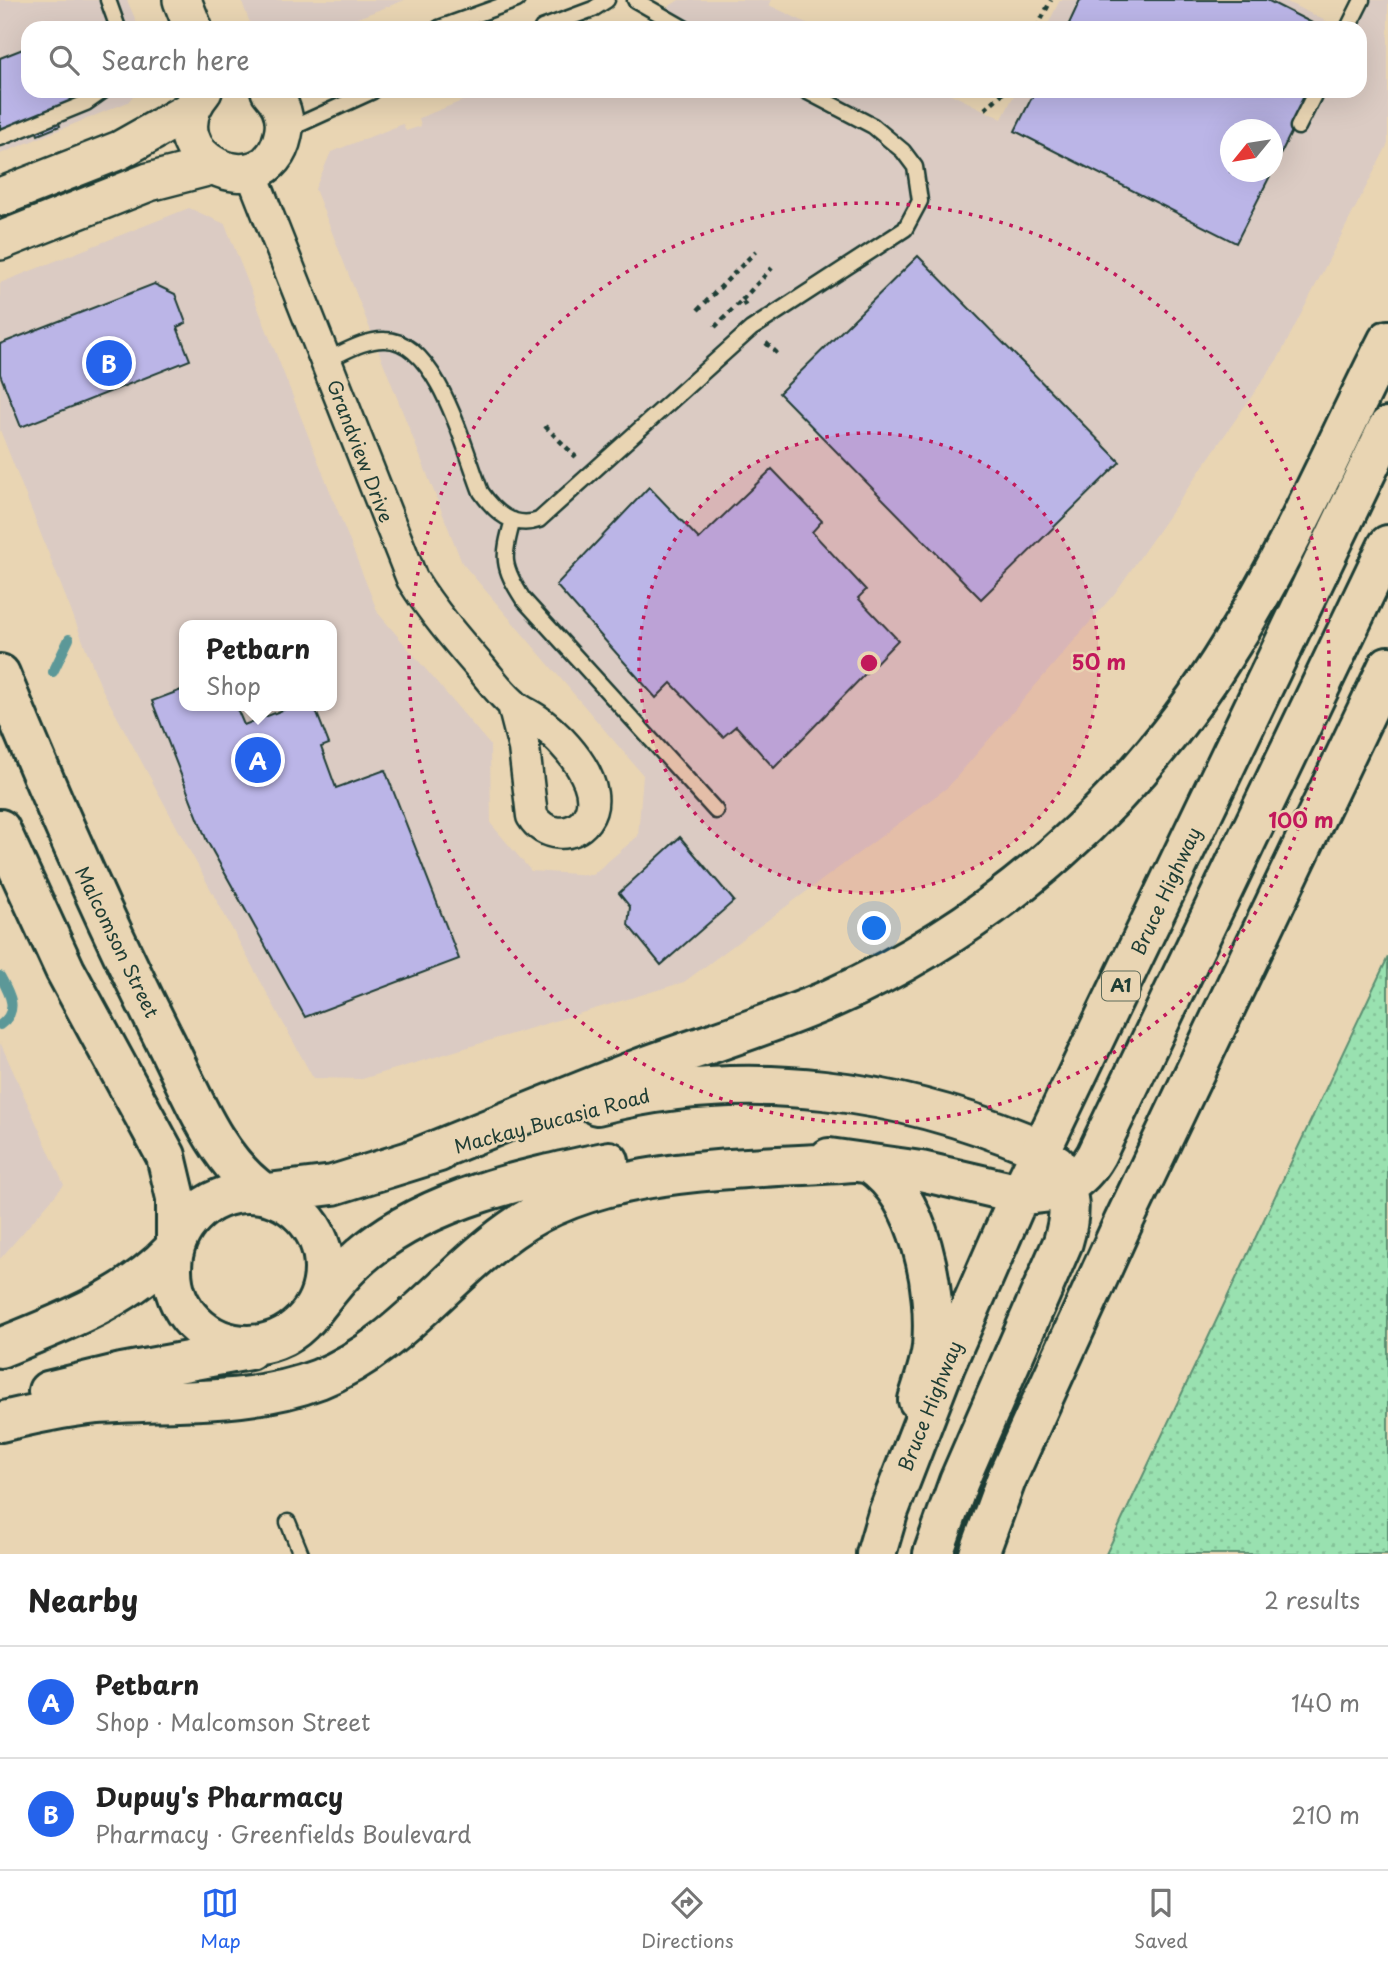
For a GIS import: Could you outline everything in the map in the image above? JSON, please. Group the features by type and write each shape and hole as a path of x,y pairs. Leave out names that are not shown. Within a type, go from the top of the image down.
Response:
{"main road":[{"path":"414,1159 603,1083 835,996 961,927 1031,875 1121,791 1171,731 1232,644 1388,340"},
{"name":"Bruce Highway","path":"876,1554 888,1513 946,1366 1020,1194 1388,427"},
{"path":"0,1408 79,1382 223,1357 271,1342 290,1333 307,1318 350,1266 387,1237 447,1206 526,1181 608,1162 663,1153 732,1150 921,1171 1020,1194 1047,1193 1067,1186 1090,1167 1102,1144 1388,545"},
{"path":"979,1554 1006,1480 1123,1223 1388,666"},
{"name":"Malcomson Street","path":"0,674 83,873 179,1070 216,1139 246,1177 266,1193"},
{"path":"0,829 65,970 166,1156 176,1198 172,1264 176,1293 190,1319 213,1337 227,1343 256,1345 271,1342"},
{"name":"Mackay Bucasia Road","path":"266,1193 341,1183 414,1159 629,1098 683,1089 762,1086 846,1092 894,1100 967,1119 1043,1150"},
{"path":"933,1554 959,1481 1063,1242 1070,1208 1067,1186 1054,1162 1043,1150"},
{"path":"0,1422 87,1405 225,1398 302,1384 337,1370 383,1342 510,1230 580,1193 660,1177 862,1163 892,1182 912,1213 932,1309 930,1356 888,1513"},
{"path":"0,1348 104,1304 141,1280 175,1246 187,1223 206,1204 231,1194 266,1193 305,1218 319,1241 324,1280 315,1306 307,1318"}],"street":[{"path":"182,0 190,21"},
{"path":"0,241 149,182 211,166 237,173 250,172 274,157 284,131 280,104 275,98"},
{"path":"197,100 191,141 211,166"},
{"path":"0,197 120,150 197,100"},
{"name":"Grandview Drive","path":"250,172 412,579 439,620 513,705"}],"lane":[{"path":"108,0 116,21"},
{"path":"458,21 517,0"},
{"path":"561,21 593,9 607,0"},
{"path":"635,0 672,21"},
{"path":"1352,21 1362,0"},
{"path":"0,138 93,98"},
{"path":"284,131 357,98"},
{"path":"324,361 369,343 388,340 400,343 424,361 440,386 481,492 491,507 513,520 529,523 539,520 751,329 889,241 905,229 914,216 920,201 920,184 915,167 903,151 873,126 819,98"},
{"path":"1298,127 1312,98"},
{"path":"513,520 503,556 507,571 523,599 716,811"},
{"path":"288,1522 301,1554"}],"path":[{"path":"1040,21 1051,0"},
{"path":"985,109 997,98"},
{"path":"698,310 756,251"},
{"path":"715,327 772,268"},
{"path":"742,300 748,311"},
{"path":"763,340 778,354"},
{"path":"545,426 576,457"}],"shaded area":[{"path":"0,0 127,0 136,21 21,21 21,98 131,98 128,102 0,154"},
{"path":"241,0 405,0 350,21 249,21"},
{"path":"679,0 771,0 769,5 802,21 647,21"},
{"path":"1060,0 1283,0 1326,21 1050,21"},
{"path":"1353,0 1388,0 1388,144 1279,357 1115,593 948,787 684,982 362,1079 313,1078 101,687 0,430 0,283 189,208 225,224 378,613 490,745 491,824 531,871 592,875 638,836 643,775 462,563 315,189 331,152 403,124 406,131 421,126 419,118 469,98 959,98 1002,119 1012,98 1367,98 1367,21 1341,21"},
{"path":"0,1042 64,1185 0,1259"}],"green space":[{"path":"1388,957 1388,1554 1106,1554"}],"building":[{"path":"1080,0 1267,0 1308,21 1070,21"},
{"path":"21,50 21,98 71,98 72,102 54,110 60,126 38,135 32,118 0,131 0,58"},
{"path":"1032,98 1308,98 1283,149 1283,119 1220,119 1220,182 1267,182 1236,243 1015,131"},
{"path":"918,256 1120,462 981,599 779,393"},
{"path":"154,284 175,294 186,323 177,327 190,360 21,427 0,374 0,344"},
{"path":"772,469 822,521 812,532 866,590 858,598 898,640 774,768 736,726 723,737 671,683 656,698 556,585 649,487 699,539"},
{"path":"179,691 179,711 238,711 244,725 280,711 316,711 329,744 321,747 336,788 385,770 459,959 305,1017 207,841 152,701"},
{"path":"680,837 734,901 661,965 628,925 630,907 619,893"}],"waterway":[{"path":"53,672 69,639"},
{"path":"0,976 11,1002 10,1014 0,1025"}],"place":[{"name":"Dupuy's Pharmacy","path":"109,363"},
{"name":"Petbarn","path":"258,760"}]}
